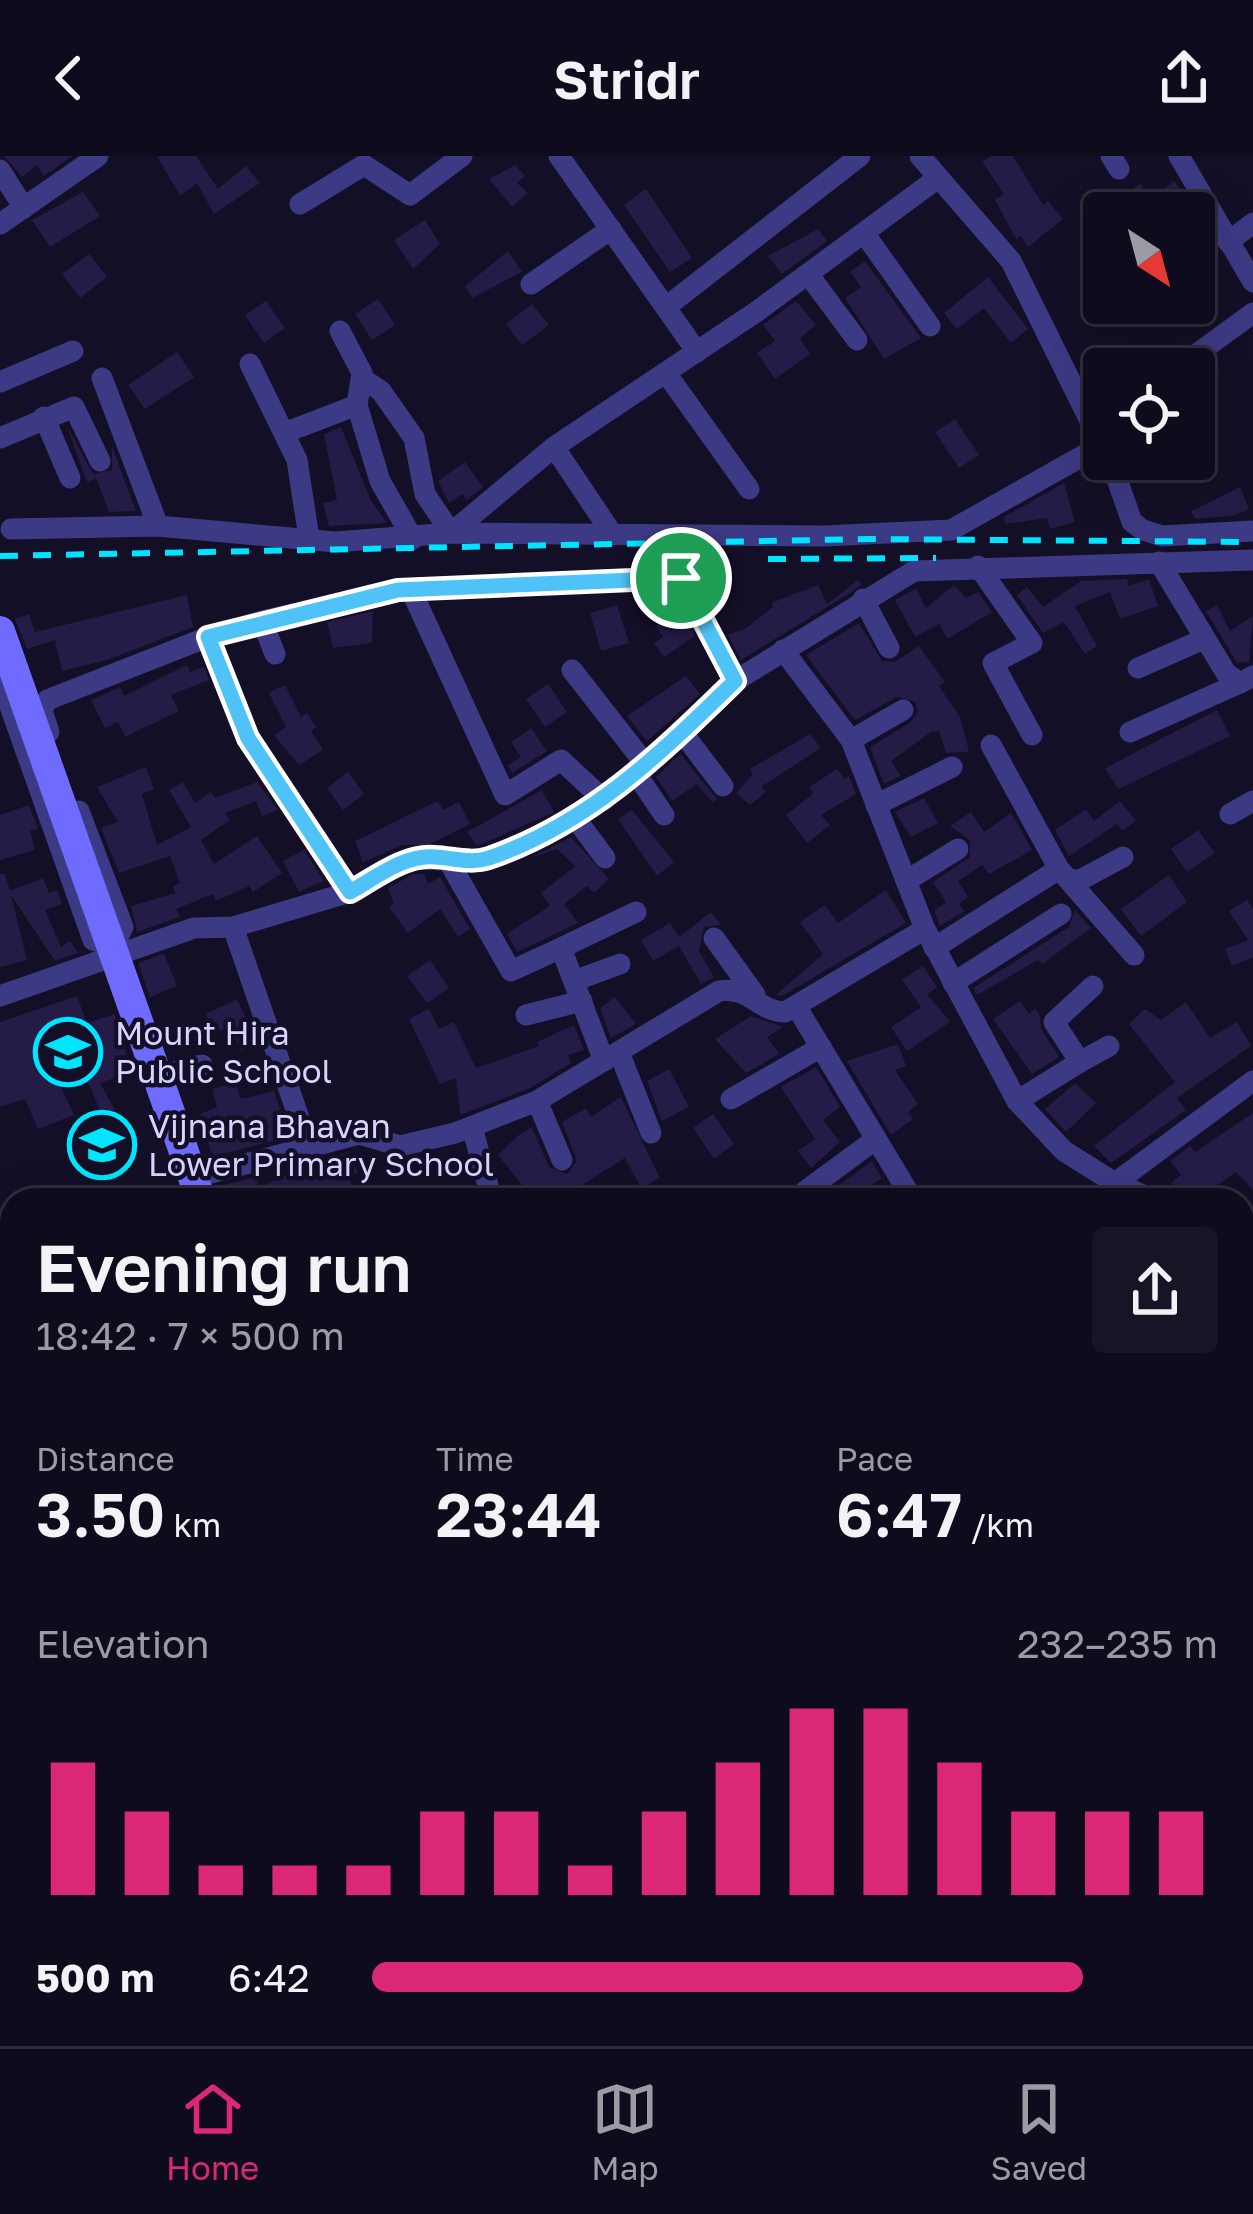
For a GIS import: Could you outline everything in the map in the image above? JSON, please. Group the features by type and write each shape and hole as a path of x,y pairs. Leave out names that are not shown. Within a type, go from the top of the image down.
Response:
{"main road":[{"path":"0,631 11,685 112,945 196,1188"}],"street":[{"path":"0,224 98,156"},
{"path":"559,156 697,352"},
{"path":"666,308 860,156"},
{"path":"920,156 1011,261 1083,407"},
{"path":"1179,156 1253,282"},
{"path":"300,204 364,165 410,195 451,159"},
{"path":"0,170 24,208"},
{"path":"451,532 554,447 697,352 938,178"},
{"path":"1228,242 1253,223"},
{"path":"531,284 611,229"},
{"path":"864,233 930,326"},
{"path":"808,274 857,340"},
{"path":"1205,348 1253,313"},
{"path":"340,331 363,379 381,392 414,439 425,494 451,532"},
{"path":"0,382 74,351"},
{"path":"250,364 297,460 309,538"},
{"path":"666,373 749,488"},
{"path":"102,378 158,526"},
{"path":"363,379 357,405 380,481 412,539"},
{"path":"284,433 357,405"},
{"path":"0,439 74,407 100,461"},
{"path":"44,417 70,478"},
{"path":"554,447 613,535"},
{"path":"10,529 158,526 309,538 412,539 451,532 613,535 951,530 1083,462"},
{"path":"1116,480 1132,522 1143,530 1162,536 1253,531"},
{"path":"0,996 112,945 194,928 233,927 350,892 409,860 482,861 576,818 641,770 735,681 914,571 1253,560"},
{"path":"1159,562 1226,673 1247,680"},
{"path":"978,566 1032,643 993,663 1032,735"},
{"path":"112,945 122,928 42,712 46,700 208,637 411,590 681,578 735,681"},
{"path":"411,590 505,795 561,760 604,800"},
{"path":"863,599 889,648"},
{"path":"262,622 275,654"},
{"path":"208,637 248,738 350,892"},
{"path":"1138,668 1204,639"},
{"path":"783,650 851,740 930,939 1017,1101 1064,1150 1126,1188"},
{"path":"572,670 641,770 664,815"},
{"path":"1130,732 1247,680"},
{"path":"11,685 8,728 93,940 112,945"},
{"path":"851,740 903,710"},
{"path":"682,732 723,785"},
{"path":"991,745 1065,874 1134,955"},
{"path":"876,805 952,766"},
{"path":"1230,814 1253,801"},
{"path":"576,818 605,858"},
{"path":"906,881 958,849"},
{"path":"714,938 773,1012 796,1006 1065,874 1123,857"},
{"path":"448,860 511,971 636,912"},
{"path":"952,983 1060,914"},
{"path":"233,927 309,1147"},
{"path":"561,948 651,1133"},
{"path":"526,1015 578,991 620,964"},
{"path":"1080,1062 1054,1022 1094,986"},
{"path":"199,1188 359,1133 400,1146 418,1145 472,1127 537,1101 719,992 734,989 759,1000"},
{"path":"796,1006 906,1188"},
{"path":"1017,1101 1109,1046"},
{"path":"731,1099 821,1047"},
{"path":"156,1076 202,1065"},
{"path":"1115,1183 1253,1081"},
{"path":"537,1101 562,1160"},
{"path":"472,1127 489,1188"},
{"path":"809,1188 876,1138"}],"building":[{"path":"4,156 72,156 44,176 37,165 22,177"},
{"path":"157,156 196,156 218,189 246,166 260,183 214,214 197,183 180,196"},
{"path":"991,156 1013,156 1043,205 1048,201 1063,219 1028,247 1021,236 1016,239 995,200 1004,194 982,162"},
{"path":"515,165 525,176 517,183 528,193 512,207 489,179"},
{"path":"1174,181 1182,192 1160,192"},
{"path":"646,189 692,258 670,272 624,205"},
{"path":"83,192 100,216 50,247 32,220"},
{"path":"425,220 440,244 413,269 394,240"},
{"path":"818,229 827,241 782,274 768,256"},
{"path":"508,251 522,272 472,298 465,286"},
{"path":"89,254 107,277 80,298 62,274"},
{"path":"865,261 921,338 884,359 845,298 861,287 850,272"},
{"path":"988,277 1028,329 1011,343 984,308 957,329 944,313"},
{"path":"378,299 395,325 372,340 355,314"},
{"path":"266,301 285,328 264,343 245,315"},
{"path":"796,301 816,325 800,338 810,354 775,379 757,353 775,341 763,325"},
{"path":"532,304 549,325 522,345 506,324"},
{"path":"177,352 194,377 145,409 128,385"},
{"path":"955,419 979,455 959,468 935,432"},
{"path":"67,426 93,474 112,470 112,446 136,511 109,512 96,478 88,483 85,477"},
{"path":"341,427 371,501 387,523 329,526 323,503 337,500 324,434"},
{"path":"465,462 483,487 467,500 462,494 449,503 438,481"},
{"path":"1064,483 1075,522 1050,529 1047,518 1005,524 1004,517"},
{"path":"1240,487 1249,509 1232,516 1195,519 1191,511"},
{"path":"1127,579 1129,586 1149,579 1158,606 1120,619 1110,592 1075,606 1097,646 1085,654 1064,622 1043,633 1017,595 1027,587 1043,607 1081,581"},
{"path":"858,580 862,584 850,593 741,660 728,635 746,628 773,607 771,603 818,585 827,604"},
{"path":"954,585 966,598 978,592 992,612 947,639 939,624 915,637 895,600 916,589 926,608"},
{"path":"672,592 695,636 664,657 654,643 663,637 656,626 660,623 646,602"},
{"path":"187,595 193,627 107,660 62,671 55,640 27,649 15,619 29,614 35,632"},
{"path":"617,605 629,643 601,651 590,613"},
{"path":"1217,605 1230,631 1253,616 1249,662 1237,663 1206,611"},
{"path":"373,611 372,643 333,648 327,622"},
{"path":"859,623 882,661 895,662 919,646 945,682 939,686 960,717 969,752 946,753 939,731 931,732 891,761 901,776 884,784 870,747 911,722 918,711 915,702 897,697 855,720 806,655"},
{"path":"187,665 190,672 204,667 209,680 171,695 179,711 125,737 118,722 105,728 91,700 120,687 124,696"},
{"path":"686,676 700,694 647,741 627,716"},
{"path":"548,684 567,712 545,727 526,699"},
{"path":"285,685 301,717 307,713 316,727 311,731 323,750 299,765 274,735 286,727 269,693"},
{"path":"1217,710 1230,736 1118,789 1105,768"},
{"path":"531,728 547,751 512,773 508,765 521,757 511,742"},
{"path":"810,734 821,748 761,787 766,792 750,805 736,793 753,774 750,769"},
{"path":"680,754 717,799 713,803 697,784 672,801 656,777"},
{"path":"146,767 154,789 142,794 157,845 191,827 169,790 183,782 195,803 211,792 215,798 257,782 278,810 262,816 256,801 225,813 230,820 201,840 214,864 257,836 282,873 253,892 249,886 216,901 213,894 176,909 180,917 137,932 131,906 175,893 173,886 180,883 170,856 119,873 101,828 118,822 97,787"},
{"path":"837,769 845,779 849,776 856,794 821,815 830,825 807,843 786,815 813,794 809,787"},
{"path":"348,772 364,794 343,810 327,788"},
{"path":"542,790 554,812 477,846 467,832"},
{"path":"924,798 938,823 911,837 895,812"},
{"path":"438,801 443,810 459,802 470,824 428,845 403,845 363,862 355,841"},
{"path":"1120,801 1136,821 1122,831 1117,824 1069,856 1055,830 1086,809 1094,821"},
{"path":"29,805 38,829 30,831 35,850 0,860 0,815"},
{"path":"632,810 674,862 657,876 618,819"},
{"path":"971,812 984,832 1011,813 1032,850 989,874 982,865 958,881 968,897 959,904 964,911 940,926 934,911 946,902 933,882 970,857 970,840 950,826"},
{"path":"1198,830 1215,853 1187,872 1171,849"},
{"path":"571,837 609,879 594,893 587,886 564,904 578,923 517,952 507,934 550,906 541,893 575,866 557,849 530,858"},
{"path":"304,850 324,881 299,892 283,861"},
{"path":"0,874 5,874 10,891 43,878 49,893 57,890 62,904 45,910 61,947 70,941 78,953 55,961 11,895 27,960 0,967"},
{"path":"413,874 424,874 428,884 440,877 470,929 458,937 440,909 408,933 389,907 394,903 388,888"},
{"path":"1169,875 1187,902 1141,936 1121,909"},
{"path":"886,890 906,923 782,996 776,995 823,954 800,922 825,905 838,923"},
{"path":"1247,900 1253,909 1253,957 1232,966 1225,949 1248,940 1229,911"},
{"path":"1075,910 1091,928 1042,964 1038,960 977,995 973,988 1069,927"},
{"path":"711,912 721,925 704,927 699,951 714,977 701,984 679,946 653,961 641,940 670,923 679,937"},
{"path":"164,954 177,986 150,997 138,963"},
{"path":"430,960 449,988 427,1003 407,976"},
{"path":"923,966 937,987 927,994 950,1022 907,1051 891,1027 921,1007 902,980"},
{"name":"Mount Hira Public School","path":"77,996 87,1023 115,1014 126,1053 129,1073 100,1083 123,1124 109,1132 76,1053 49,1062 74,1115 38,1129 25,1099 0,1107 0,1022"},
{"path":"615,997 636,1024 611,1038 600,1008"},
{"path":"237,999 257,1043 241,1051 230,1026 215,1033 206,1014"},
{"path":"1020,1001 1029,1014 1035,1009 1040,1016 1041,1029 1059,1057 1032,1074 993,1019"},
{"path":"1186,1002 1210,1038 1237,1022 1251,1046 1177,1098 1186,1110 1111,1163 1094,1146 1175,1082 1129,1024 1145,1009 1161,1020"},
{"path":"429,1009 439,1029 454,1022 476,1068 539,1046 537,1042 574,1025 584,1050 568,1055 571,1063 530,1088 460,1115 456,1078 440,1084 409,1019"},
{"path":"751,1016 783,1027 767,1037 779,1054 746,1073 715,1039"},
{"path":"898,1044 906,1066 895,1070 918,1104 908,1112 913,1119 891,1135 847,1061"},
{"path":"816,1067 840,1107 823,1120 840,1142 811,1168 798,1151 815,1139 781,1087"},
{"path":"669,1069 689,1107 662,1121 647,1081"},
{"path":"235,1082 241,1099 274,1091 289,1136 213,1157 198,1115 217,1107 212,1089"},
{"path":"1075,1083 1096,1103 1066,1132 1045,1109"},
{"path":"621,1097 660,1178 641,1188 625,1158 579,1188 521,1188 498,1155 532,1127 549,1167 567,1174 577,1161 562,1122 586,1108 591,1117"},
{"path":"1253,1113 1253,1188 1236,1172 1213,1188 1178,1188 1171,1183 1181,1175 1170,1161 1190,1146 1195,1152"},
{"path":"713,1114 734,1144 714,1159 693,1128"},
{"path":"348,1152 358,1173 349,1177 353,1188 259,1188 309,1163"},
{"path":"872,1161 882,1178 867,1188 835,1188"},
{"path":"255,1177 259,1188 220,1186"}],"railway":[{"path":"0,556 869,539 1253,542"},
{"path":"768,559 936,558"}],"place":[{"name":"Mount Hira Public School","path":"68,1052"},
{"name":"Vijnana Bhavan Lower Primary School","path":"102,1145"}],"route":[{"path":"681,578 735,681 637,775 546,835 482,861 433,856 409,860 350,892 248,738 208,637 398,590 681,578"}]}
